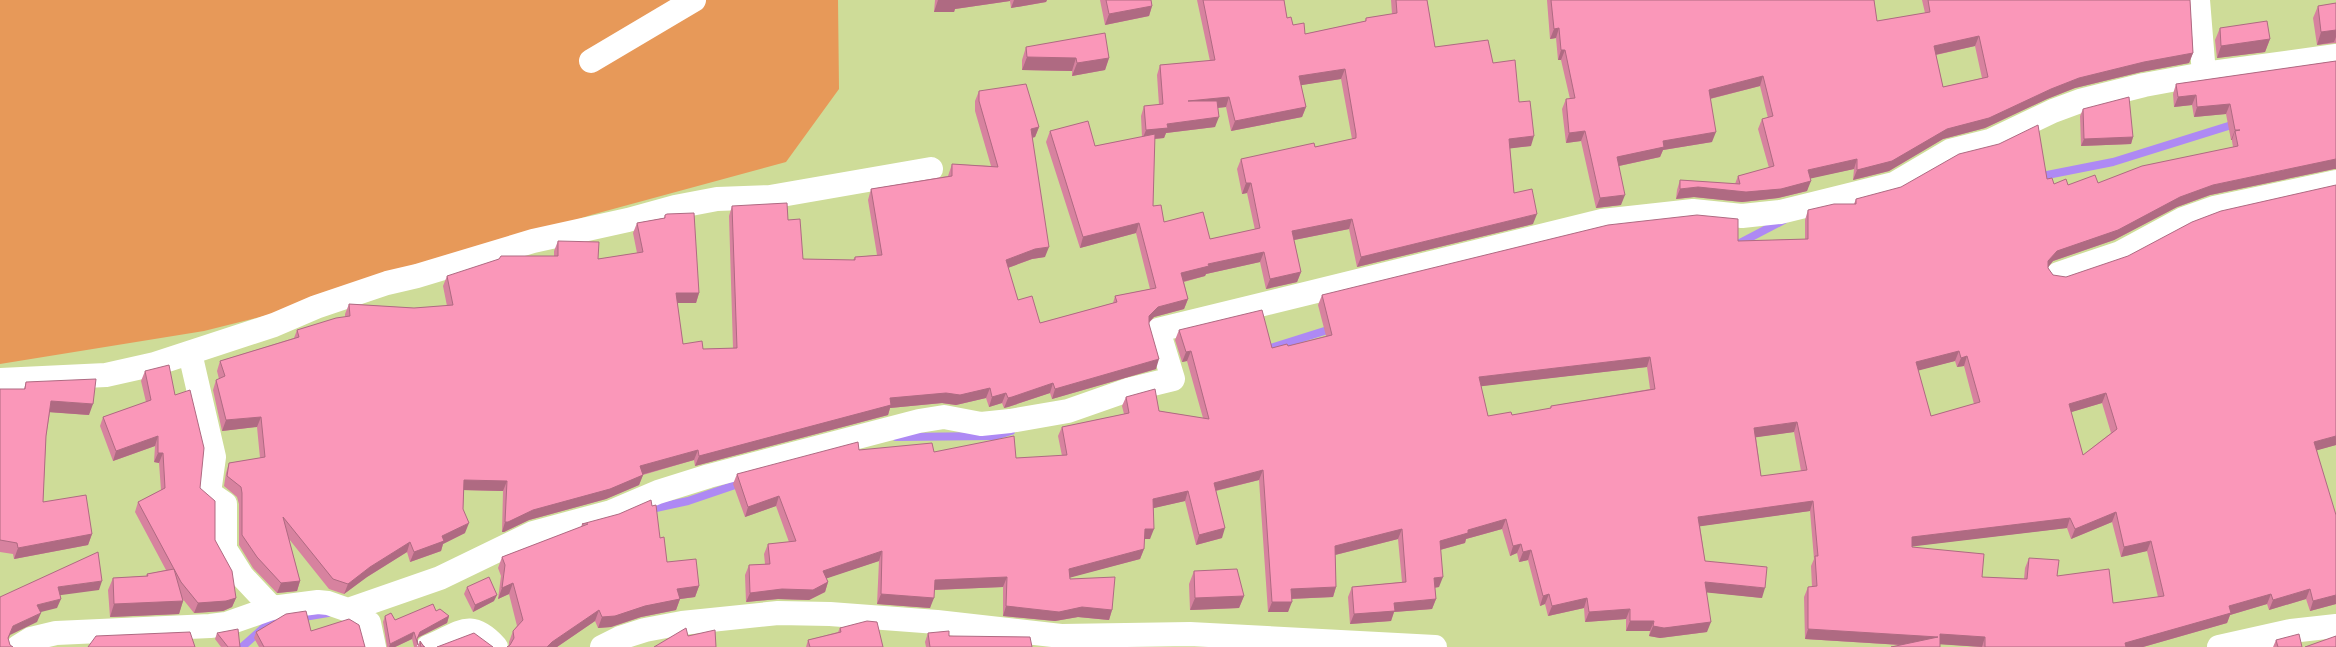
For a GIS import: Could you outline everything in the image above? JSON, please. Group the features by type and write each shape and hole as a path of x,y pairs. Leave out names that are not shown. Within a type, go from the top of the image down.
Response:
{"street":[{"path":"591,60 694,0"},
{"path":"2198,0 2204,74"},
{"path":"348,610 440,578 533,533 611,512 658,492 710,476 919,421 944,417 982,424 1010,421 1068,411 1128,390 1173,379 1158,330 1602,221 1693,211 1742,216 1780,212 1894,184 1950,151 1990,141 2020,125 2080,101 2144,85 2204,74 2336,56"},
{"path":"0,380 106,375 155,364 274,325 316,307 387,282 417,276 533,241 716,199 770,197 931,169"},
{"path":"2058,274 2120,253 2183,219 2214,208 2336,182"},
{"path":"190,353 214,456 209,493 225,504 225,549 242,576 272,608"},
{"path":"18,647 31,639 56,633 226,624 272,608 318,602 348,610 369,623 374,647"},
{"path":"602,647 620,638 645,630 682,623 778,613 830,614 937,622 1061,636 1190,634 1436,647"},
{"path":"2219,647 2291,631 2336,626"},
{"path":"428,647 462,632 476,630 484,633 496,647"}],"shaded area":[{"path":"0,0 838,0 839,89 786,162 591,215 315,303 204,331 0,364"}],"building":[{"path":"1106,0 1151,0 1152,6 1109,14"},
{"path":"1203,0 1284,0 1287,18 1291,17 1293,25 1304,23 1305,34 1366,21 1366,18 1397,13 1396,0 1427,0 1435,47 1488,40 1493,63 1515,60 1519,102 1530,101 1534,136 1509,139 1514,193 1532,189 1537,214 1361,257 1352,219 1292,231 1301,272 1270,279 1264,252 1208,264 1209,266 1181,273 1188,299 1158,307 1149,316 1149,324 1159,359 1055,389 1053,383 1008,398 1006,393 992,397 990,388 960,395 946,393 890,398 891,405 699,456 698,450 640,466 643,475 610,489 533,510 508,522 505,522 507,481 464,480 463,509 469,523 442,536 444,541 414,552 410,542 370,567 348,584 333,579 283,517 300,581 281,583 257,557 242,535 241,487 227,476 229,463 265,457 261,417 226,420 216,380 225,376 220,361 299,337 297,330 336,318 350,316 349,304 414,308 453,305 447,276 499,259 501,256 558,256 558,241 599,242 598,259 643,252 637,223 665,218 667,214 694,213 699,293 676,293 683,344 702,341 703,349 737,348 732,206 787,203 788,220 800,219 803,259 855,260 855,257 882,255 871,189 952,176 952,164 998,167 979,101 979,91 1026,84 1039,127 1031,129 1049,247 1035,249 1006,260 1018,300 1032,296 1040,323 1117,302 1115,296 1156,288 1139,223 1083,237 1050,131 1088,121 1095,146 1155,134 1153,206 1161,205 1164,222 1203,212 1210,239 1260,228 1251,183 1246,183 1241,159 1314,143 1315,147 1356,138 1345,69 1299,76 1306,107 1235,121 1229,97 1188,101 1217,101 1219,117 1167,124 1168,128 1146,130 1144,106 1163,104 1160,65 1215,60"},
{"path":"1551,0 1874,0 1877,21 1930,12 1928,0 2190,0 2193,53 2144,62 2079,78 1989,118 1947,129 1892,161 1857,170 1857,159 1808,170 1811,181 1781,189 1746,192 1698,187 1680,189 1680,180 1740,184 1738,176 1774,166 1762,119 1773,116 1763,76 1709,90 1716,132 1663,141 1664,147 1617,157 1625,195 1600,198 1585,131 1569,133 1566,99 1575,98 1565,50 1561,50 1559,28 1554,29","holes":["1979,36 1988,77 1943,87 1934,46"]},
{"path":"2336,3 2336,30 2321,32 2318,6"},
{"path":"2267,21 2270,39 2221,46 2220,28"},
{"path":"1105,33 1109,58 1077,63 1076,58 1027,57 1026,47"},
{"path":"2336,61 2336,159 2213,185 2180,197 2118,230 2057,251 2048,261 2048,268 2053,275 2066,277 2128,256 2192,222 2221,211 2336,185 2336,436 2314,442 2336,515 2336,595 2313,601 2310,589 2273,600 2271,594 2229,606 2231,613 2125,643 2126,647 1985,647 1985,637 1940,634 1940,647 1891,647 1938,637 1808,629 1808,587 1817,586 1815,556 1818,556 1813,501 1698,517 1705,561 1767,567 1765,588 1705,582 1711,622 1664,628 1653,626 1654,621 1630,621 1630,609 1589,612 1587,598 1552,606 1549,594 1543,596 1531,550 1523,552 1521,544 1513,546 1506,519 1468,530 1468,533 1440,541 1443,577 1434,578 1436,599 1394,603 1395,611 1354,614 1352,587 1406,582 1402,529 1335,546 1336,587 1291,589 1292,602 1272,602 1263,470 1214,483 1225,528 1199,535 1188,491 1153,499 1154,529 1145,529 1144,549 1069,569 1070,579 1115,577 1112,610 1082,607 1059,612 1006,606 1007,577 935,580 934,598 881,594 882,551 823,571 828,582 813,590 782,589 750,593 749,565 770,564 768,544 796,541 779,496 748,507 737,474 858,442 859,450 932,443 934,452 1014,436 1016,458 1067,455 1062,427 1129,413 1126,397 1155,389 1159,411 1209,419 1191,351 1186,352 1179,330 1262,310 1272,348 1287,344 1288,346 1332,335 1322,295 1608,225 1697,215 1738,219 1738,241 1808,239 1808,210 1834,204 1856,204 1856,199 1901,187 1959,154 1999,144 2038,125 2047,179 2052,178 2054,184 2066,179 2068,185 2095,175 2098,183 2142,166 2238,146 2235,131 2240,130 2235,130 2230,104 2197,107 2196,95 2178,97 2176,84","holes":["1959,351 1961,358 1967,356 1980,402 1931,416 1916,362","1650,357 1655,389 1551,406 1551,408 1512,415 1511,412 1488,416 1479,377","2106,393 2117,429 2083,455 2069,404","1797,422 1807,470 1761,476 1754,428","2116,512 2124,547 2151,541 2164,596 2113,603 2109,569 2057,576 2059,560 2029,558 2027,579 1982,577 1984,554 1912,547 1912,537 2070,518 2075,529"]},
{"path":"2129,97 2133,137 2084,139 2083,109"},
{"path":"169,365 175,395 190,390 204,448 200,488 215,501 215,540 232,571 236,598 226,601 198,603 181,582 138,502 165,488 163,453 158,453 158,436 116,451 103,417 151,400 145,371"},
{"path":"96,379 93,404 51,401 46,436 43,502 86,495 92,534 18,548 17,543 0,540 0,389 25,389 26,382"},
{"path":"651,500 652,506 656,505 660,538 664,537 667,562 696,559 699,586 677,589 680,599 645,606 615,616 602,617 599,610 547,647 507,647 514,638 513,631 523,620 513,583 502,588 505,565 502,557 588,524 582,524 619,514"},
{"path":"98,552 102,581 58,587 61,599 37,605 41,613 13,626 8,638 10,645 13,647 0,647 0,597"},
{"path":"174,569 183,601 114,604 113,578 148,576 147,574"},
{"path":"1237,569 1244,596 1195,598 1194,571"},
{"path":"489,577 497,595 475,605 467,587"},
{"path":"433,604 436,611 440,609 449,616 420,632 417,639 418,645 414,632 390,644 385,616 391,613 395,620"},
{"path":"306,611 311,631 349,619 359,625 365,647 264,647 256,632 286,614"},
{"path":"867,621 877,622 883,647 810,647 808,640 841,632 840,628"},
{"path":"686,628 688,636 715,630 716,647 654,647"},
{"path":"238,629 240,647 228,647 217,633"},
{"path":"949,631 949,636 1030,637 1032,647 930,647 928,633"},
{"path":"190,632 195,647 88,647 96,636"},
{"path":"474,633 493,647 437,647"},
{"path":"2299,634 2302,647 2278,647 2276,640"},
{"path":"2336,636 2336,647 2305,647"}],"waterway":[{"path":"2037,177 2113,162 2238,123"},
{"path":"1736,245 1784,220"},
{"path":"1264,350 1334,328"},
{"path":"896,437 995,436 1011,431"},
{"path":"647,510 688,501 744,482"},
{"path":"298,618 328,613"},
{"path":"242,647 270,622 281,620"}]}
